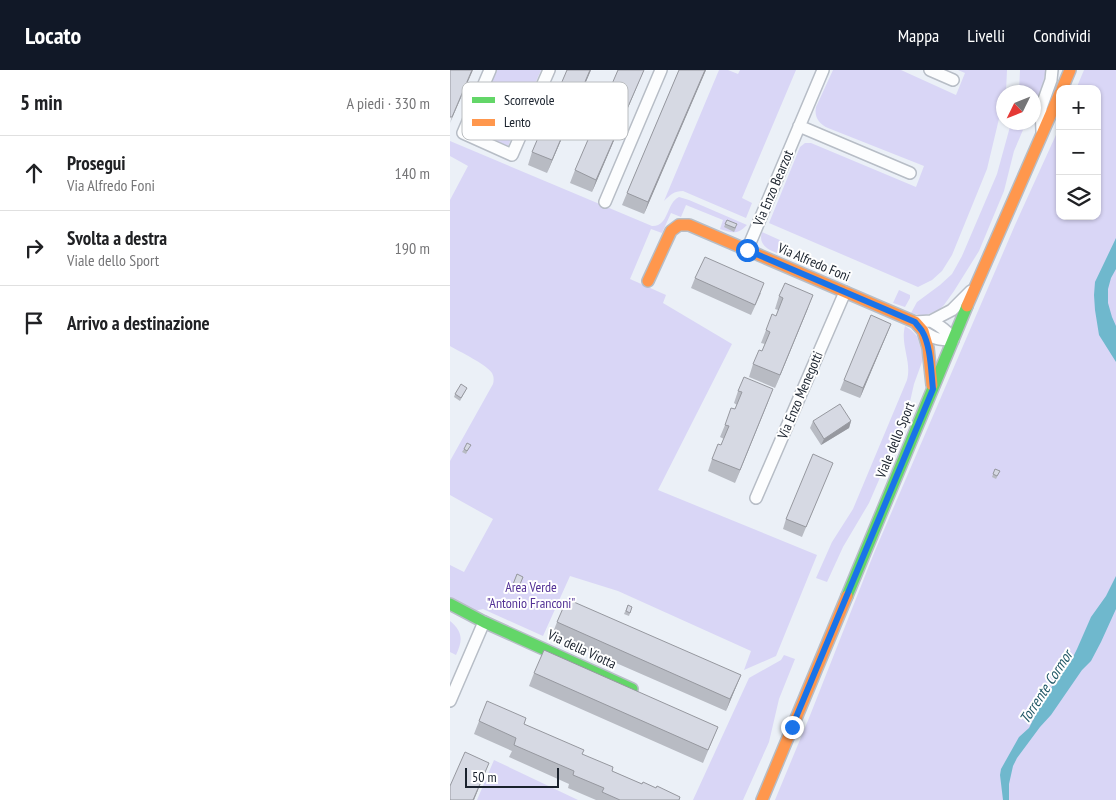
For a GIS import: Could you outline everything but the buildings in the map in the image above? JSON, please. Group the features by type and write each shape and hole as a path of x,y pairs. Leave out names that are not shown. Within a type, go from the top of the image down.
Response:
{"street":[{"path":"485,82 490,70"},
{"path":"544,82 549,70"},
{"path":"605,202 661,70"},
{"name":"Via Enzo Bearzot","path":"747,250 823,70"},
{"path":"930,70 953,80"},
{"path":"1042,135 1041,108 1051,80 1052,70"},
{"path":"1064,85 1070,70"},
{"name":"Viale dello Sport","path":"762,800 953,340 1056,102"},
{"path":"799,126 910,173"},
{"path":"479,140 512,155 519,140"},
{"name":"Via Alfredo Foni","path":"648,282 668,236 675,226 679,224 689,225 915,322 931,337 939,340 953,340"},
{"name":"Via Alfredo Foni","path":"915,322 931,321 952,310 977,284"},
{"name":"Via Enzo Menegotti","path":"756,498 845,292"},
{"path":"931,321 949,333 953,340"},
{"name":"Via Alfredo Foni","path":"923,331 929,354 933,389"},
{"name":"Via della Viotta","path":"450,604 484,622 641,693"},
{"path":"450,701 484,622"}],"green space":[{"path":"497,70 541,70 536,82 492,82"},
{"path":"719,70 728,70 738,74 740,70 796,70 742,198 752,203 746,218 683,191 672,194 664,201"},
{"path":"833,70 901,70 956,95 965,73 958,70 1007,70 1006,85 996,85 996,130 987,169 952,255 942,271 932,280 918,287 769,223 800,147 805,143 811,143 916,187 924,166 828,128 818,120 816,107"},
{"path":"1020,70 1046,70 1041,89 1041,85 1019,85"},
{"path":"1084,70 1116,70 1116,800 775,800 874,553 1015,225 1056,135 1056,220 1101,220 1101,85 1078,85"},
{"path":"1009,130 1023,130 1014,151 1004,191 979,251 954,291 939,310 926,315 911,313 917,302 952,274 962,256 997,174"},
{"path":"494,140 511,140 508,146"},
{"name":"Area Verde \"Antonio Franconi\"","path":"450,141 652,226 662,223 672,204 679,197 747,225 737,232 720,229 723,220 686,205 681,217 671,213 662,233 651,229 630,279 666,295 663,303 732,344 658,490 817,555 776,656 744,670 751,651 618,591 570,576 543,636 483,609 474,611 450,598 450,565 464,572 493,519 450,495 450,461 494,380 492,373 484,366 450,346 450,200 468,166 450,156"},
{"path":"762,232 782,241 777,253 762,243"},
{"path":"899,290 910,295 905,307 893,303"},
{"path":"905,326 917,336 923,356 907,415 869,503 843,547 827,582 816,578 832,542 853,509 907,380 908,366 904,340"},
{"path":"450,621 457,629 461,641 456,655 450,652"},
{"path":"784,655 795,659 779,699 769,742 743,800 693,800 749,678 781,660"},
{"path":"494,760 578,800 477,800"}],"water":[{"path":"1116,238 1116,269 1108,289 1108,303 1116,326 1116,362 1099,335 1094,295 1095,282"},
{"path":"1116,576 1116,609 1101,642 1091,661 1082,670 1051,715 1017,758 1009,784 1009,800 1003,800 1001,769 1019,737 1029,728 1050,689 1070,663 1091,617 1106,596"}],"traffic: fast":[{"path":"847,596 967,306"},
{"path":"450,604 484,622 632,689"}],"traffic: slow":[{"path":"1064,85 1070,70"},
{"path":"967,306 1056,102"},
{"path":"648,281 671,231 679,225 689,225 915,322 923,331 928,348 932,385"},
{"path":"762,800 847,596"}],"route":[{"path":"747,250 915,322 923,331 928,348 933,389 792,727"}],"water label":[{"name":"Torrente Cormor","path":"1046,687"}]}
